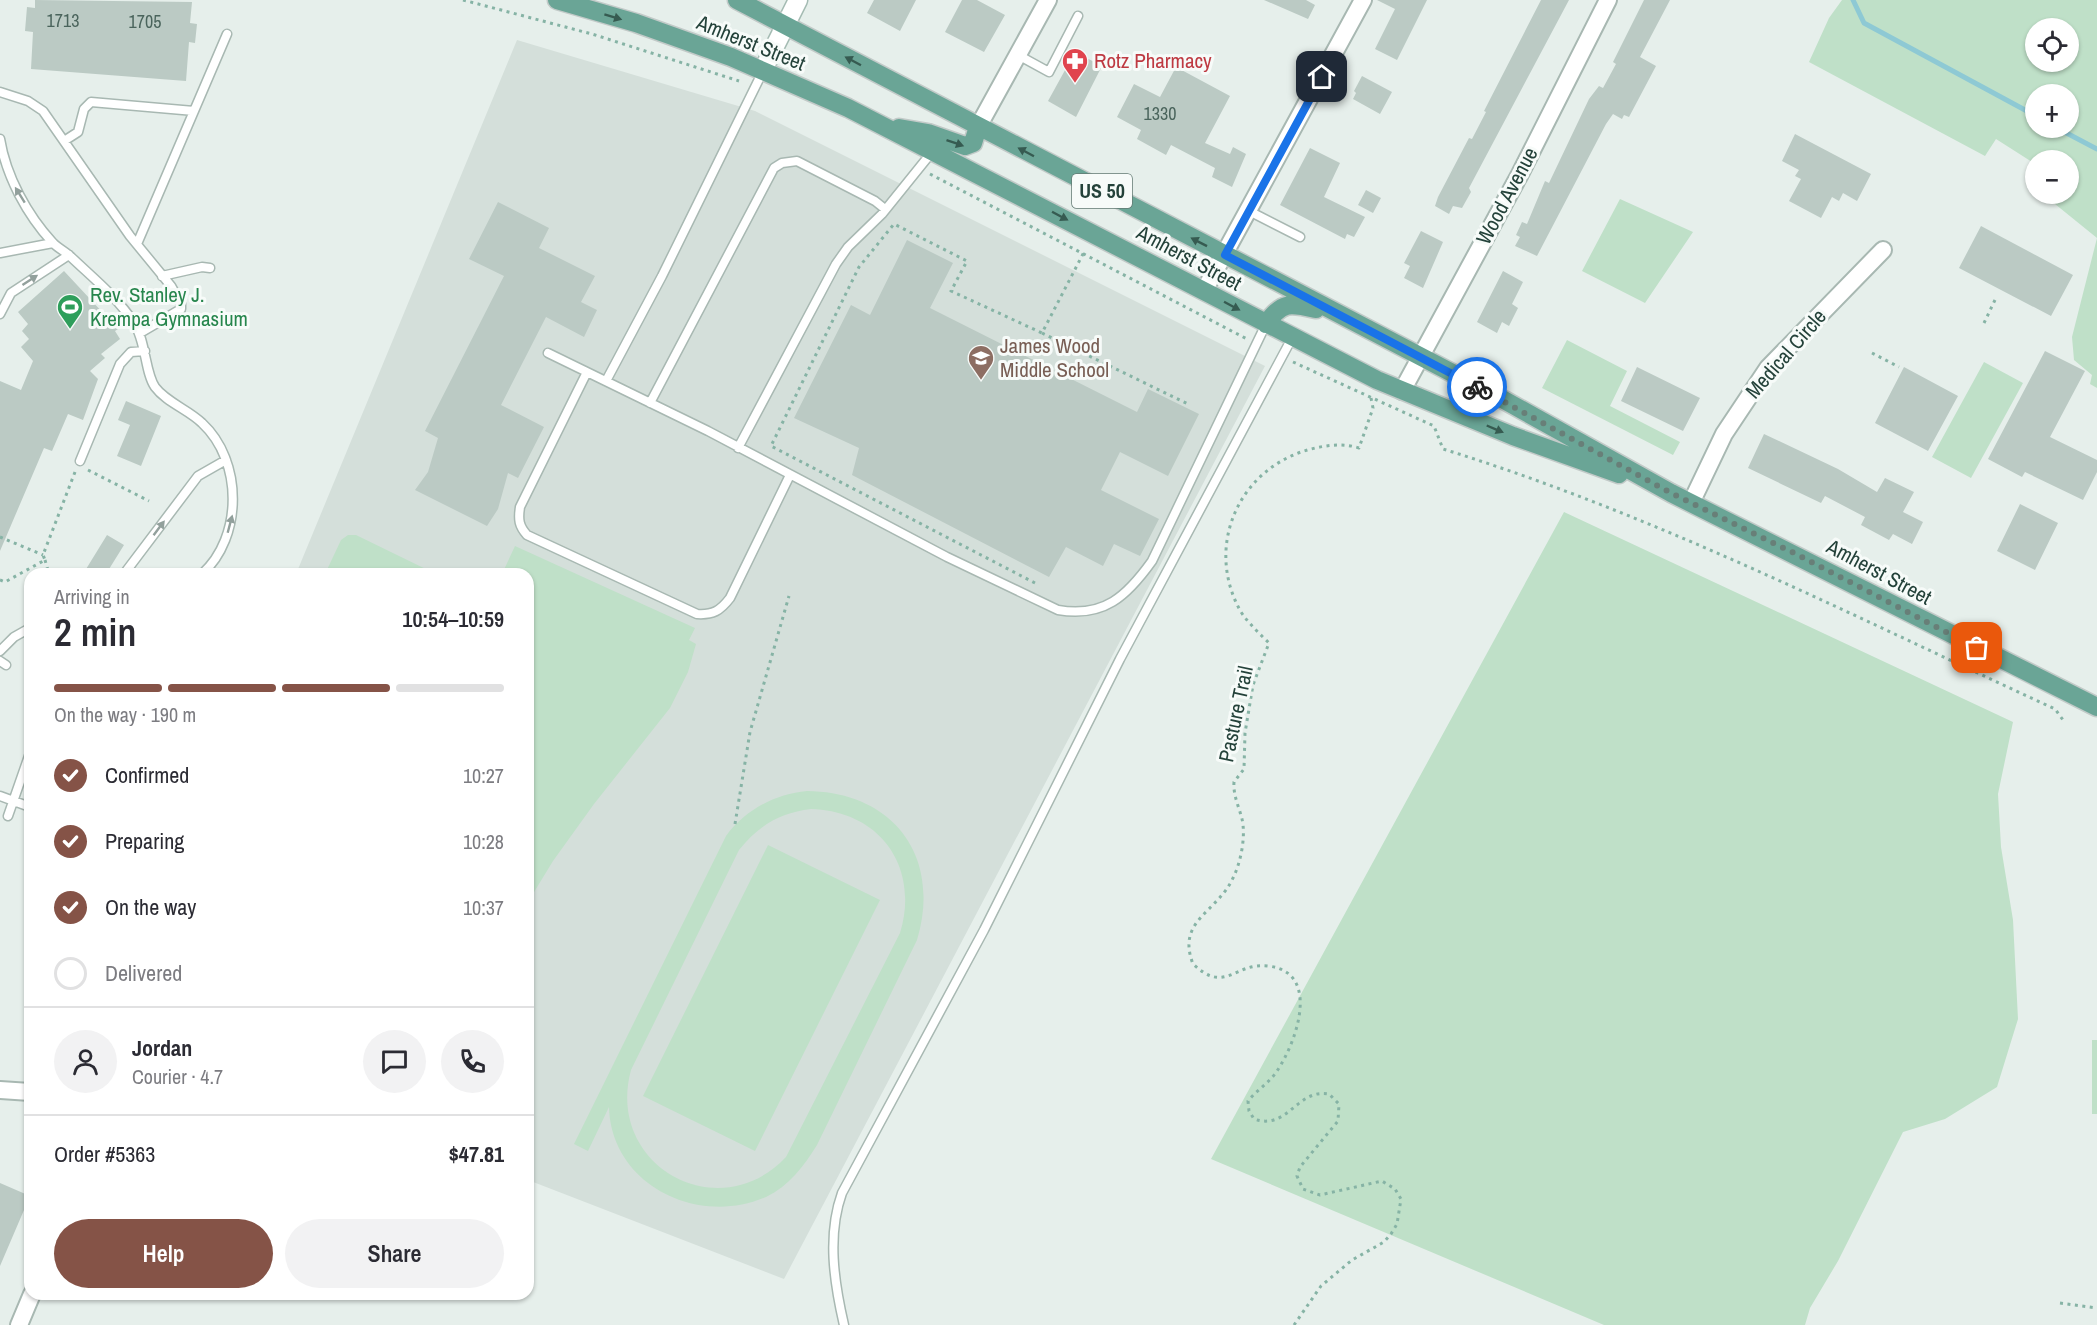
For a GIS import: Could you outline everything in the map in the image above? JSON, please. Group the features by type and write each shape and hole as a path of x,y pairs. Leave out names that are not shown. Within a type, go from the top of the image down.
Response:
{"main road":[{"name":"Amherst Street","path":"557,0 636,24 763,70 880,124 1292,338 1402,391 1512,436 1671,493"},
{"name":"Amherst Street","path":"737,0 1504,400 1671,493 2097,707"},
{"path":"763,70 798,0"},
{"path":"880,124 928,133 965,146 973,143 978,127"},
{"path":"1266,324 1279,308 1292,304 1341,315"}],"street":[{"path":"978,127 1048,0"},
{"path":"1204,291 1363,0"},
{"name":"Wood Avenue","path":"1402,391 1418,357 1514,184 1608,0"},
{"name":"Medical Circle","path":"1691,503 1724,434 1768,368 1882,250"},
{"path":"0,1090 24,1092"},
{"path":"19,1325 29,1300"}],"lane":[{"path":"1018,55 1049,72 1078,16"},
{"path":"136,244 227,34"},
{"path":"606,381 662,276 763,70"},
{"path":"0,92 36,105 136,244 162,276 182,307 140,333"},
{"path":"64,141 78,132 83,112 91,102 194,111"},
{"path":"0,139 7,166 18,192 53,243 69,255 124,310 140,333 154,387 203,423 215,438 226,460 233,498 232,516 217,557 207,568"},
{"path":"738,448 836,264 848,247 885,209 933,151"},
{"path":"650,403 774,168 782,163 797,161 875,201 885,209"},
{"path":"1249,211 1300,237"},
{"path":"0,253 53,243"},
{"path":"0,314 12,293 69,255"},
{"path":"162,276 202,267 210,268"},
{"path":"548,353 650,403 947,557 1058,610 1074,613 1098,610 1120,598 1138,581 1152,561 1266,324"},
{"path":"844,1325 835,1271 833,1231 842,1193 984,930 1120,658 1292,338"},
{"path":"80,461 116,369 130,353 145,351"},
{"path":"587,372 520,507 518,518 520,528 527,536 697,614 710,614 722,609 730,598 790,475"},
{"path":"129,568 198,476 226,460"},
{"path":"0,651 14,637 24,631"},
{"path":"8,816 24,771"},
{"path":"0,796 24,805"}],"path":[{"path":"463,0 592,34 692,66"},
{"path":"1035,583 771,446 859,267 894,224 967,261 951,291 1190,405"},
{"path":"1042,333 1084,252"},
{"path":"1984,323 1995,300"},
{"path":"1872,352 1899,367"},
{"name":"Pasture Trail","path":"1294,1325 1306,1306 1336,1273 1384,1242 1397,1224 1401,1199 1395,1189 1382,1181 1320,1195 1303,1189 1297,1176 1300,1167 1338,1121 1339,1104 1329,1094 1315,1093 1277,1120 1265,1123 1254,1119 1249,1111 1248,1101 1276,1072 1287,1052 1300,1014 1299,989 1284,971 1266,966 1248,968 1223,979 1212,978 1193,964 1187,942 1191,928 1215,905 1229,886 1239,862 1242,820 1234,782 1244,769 1245,733 1253,685 1269,643 1252,627 1236,602 1228,578 1224,552 1227,533 1240,500 1269,468 1294,454 1313,449 1349,445 1359,448 1372,408 1371,398"},
{"path":"48,568 43,555 78,466 149,501"},
{"path":"0,537 43,555"},
{"path":"32,568 45,561"},
{"path":"0,580 5,582 24,572"},
{"path":"735,824 750,732 789,596"},
{"path":"2060,1303 2097,1308"}],"shaded area":[{"path":"517,40 755,111 1265,366 784,1279 534,1182 534,568 298,568"}],"green space":[{"path":"1842,0 2097,0 2097,238 2055,204 2079,204 2079,150 2025,150 2025,158 1996,139 1985,156 1809,62 1829,18"},
{"path":"1620,199 1693,232 1645,303 1582,271"},
{"path":"2097,238 2097,388 2090,384 2092,375 2074,360 2072,337"},
{"path":"1567,340 1627,371 1610,406 1680,442 1673,455 1542,388"},
{"path":"1984,362 2023,383 1971,478 1932,457"},
{"path":"1564,512 2013,722 1998,794 2001,847 2013,920 2018,1019 1997,1087 1945,1119 1903,1132 1838,1261 1810,1308 1805,1325 1604,1325 1211,1159"},
{"path":"348,535 356,535 424,568 328,568 341,540"},
{"path":"515,546 695,628 689,640 696,644 688,672 670,708 594,804 553,861 534,892 534,568 505,568"},
{"path":"807,791 838,794 864,803 887,817 904,835 916,857 923,882 923,910 917,940 817,1145 795,1175 766,1197 740,1205 713,1207 687,1202 663,1192 642,1178 625,1158 614,1134 609,1107 588,1151 574,1144 726,836 742,818 752,811 772,800","holes":["811,809 836,812 857,820 875,832 889,847 899,866 904,886 905,909 900,933 786,1157 759,1178 729,1187 700,1186 673,1176 651,1158 635,1134 627,1104 631,1070 739,850 762,827 780,817"]},
{"path":"768,845 880,900 755,1151 643,1096"},
{"path":"2092,1040 2097,1040 2097,1114 2092,1114"}],"building":[{"path":"35,0 192,2 190,23 197,24 195,43 189,42 186,81 31,69 33,32 25,31 27,7 35,8"},
{"path":"874,0 916,0 900,31 867,13"},
{"path":"962,0 977,0 1005,15 984,52 945,32"},
{"path":"1264,0 1306,0 1315,5 1308,19"},
{"path":"1377,0 1427,0 1397,60 1375,49 1395,9"},
{"path":"1541,0 1569,0 1469,188 1471,192 1462,208 1453,206 1449,214 1435,206 1438,197 1469,138 1472,139"},
{"path":"1644,0 1670,0 1640,57 1656,66 1629,117 1624,115 1622,119 1613,114 1606,124 1537,256 1515,246 1520,237 1516,235 1522,222 1527,224 1545,181 1549,183 1589,99 1599,86 1603,88 1616,64 1613,62"},
{"name":"Rotz Pharmacy","path":"1075,52 1102,66 1076,117 1048,101"},
{"path":"1176,67 1230,96 1205,143 1230,154 1233,147 1246,154 1232,187 1212,177 1215,168 1171,145 1166,155 1137,139 1141,130 1117,117 1134,84 1160,97"},
{"path":"1362,76 1392,92 1380,114 1353,99 1356,93 1354,91"},
{"path":"1795,134 1871,174 1857,201 1843,193 1839,201 1832,197 1821,218 1789,201 1801,179 1795,176 1799,170 1782,161"},
{"path":"1310,148 1340,163 1324,197 1365,217 1354,237 1347,234 1345,239 1280,205"},
{"path":"1366,190 1381,198 1373,213 1358,205"},
{"path":"498,202 549,228 539,248 595,276 581,302 597,310 584,337 546,317 501,405 544,427 518,478 508,473 498,509 487,526 415,490 428,472 438,438 425,431 504,276 469,259"},
{"path":"1981,226 2073,275 2051,316 1959,268"},
{"path":"1421,231 1443,242 1423,288 1404,278 1410,266 1404,263"},
{"path":"907,240 953,263 930,308 1137,412 1148,389 1199,414 1168,476 1120,452 1101,490 1159,519 1140,556 1114,544 1103,566 1066,547 1049,577 852,475 859,448 794,418 851,305 870,315"},
{"path":"64,271 118,329 115,331 120,339 101,354 105,358 90,371 98,379 83,420 68,414 52,451 44,448 0,551 0,381 21,390 33,361 21,347 29,339 22,331 28,324 18,312"},
{"path":"1503,271 1523,282 1512,304 1518,308 1509,326 1502,322 1497,333 1477,322"},
{"path":"2045,351 2085,371 2050,437 2097,460 2097,472 2083,500 2025,472 2022,477 1988,459"},
{"path":"1637,367 1700,398 1683,431 1621,401"},
{"path":"1904,367 1958,396 1928,451 1875,423"},
{"path":"126,401 161,416 141,466 117,456 130,425 118,420"},
{"path":"1764,434 1838,469 1877,492 1885,478 1914,492 1903,512 1923,522 1912,544 1893,534 1889,540 1861,525 1865,517 1825,496 1821,503 1748,468"},
{"path":"2020,504 2058,523 2035,570 1997,551"},
{"path":"107,535 124,545 110,568 87,568"},
{"path":"0,1183 24,1193 24,1210 0,1266"}],"waterway":[{"path":"1853,0 1864,23 2025,110"},
{"path":"2076,138 2097,149"}],"way so far":[{"path":"1477,387 1671,493 1798,555 1977,648"}],"place":[{"name":"Rotz Pharmacy","path":"1075,84"},
{"name":"Rev. Stanley J. Krempa Gymnasium","path":"70,330"},
{"name":"James Wood Middle School","path":"981,381"}],"route":[{"path":"1322,77 1225,255 1477,387"}]}
